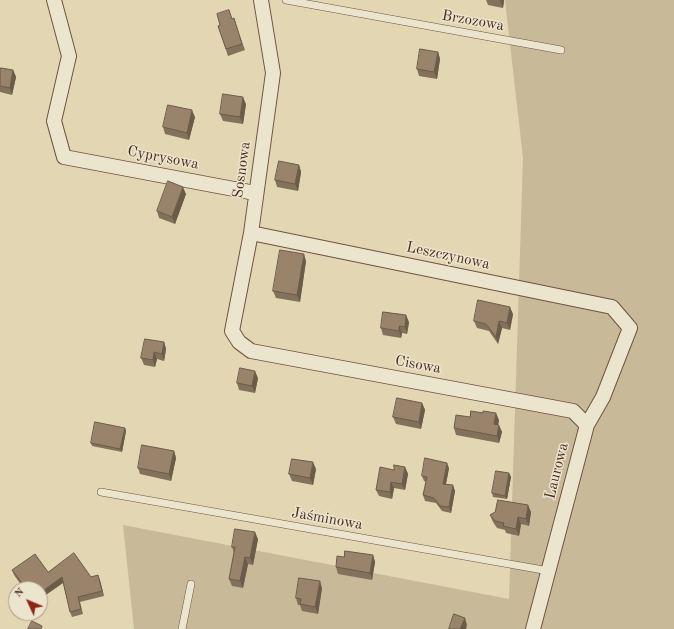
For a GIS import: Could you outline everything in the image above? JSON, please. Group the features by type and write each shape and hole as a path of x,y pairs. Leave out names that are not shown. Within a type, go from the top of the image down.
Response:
{"street":[{"name":"Cyprysowa","path":"54,0 69,56 54,121 64,157 256,193"},
{"name":"Sosnowa","path":"239,342 232,331 251,233 273,72 261,0"},
{"name":"Leszczynowa","path":"251,233 612,307 630,328"},
{"name":"Laurowa","path":"533,629 587,425 603,397 630,328"},
{"name":"Cisowa","path":"239,342 251,351 574,411 587,425"}],"lane":[{"name":"Brzozowa","path":"286,0 561,50"},
{"name":"Jaśminowa","path":"101,492 549,571"},
{"path":"182,629 191,584"}],"shaded area":[{"path":"505,0 674,0 674,629 134,629 123,525 509,599 523,158"}],"building":[{"path":"229,10 232,19 234,18 242,44 226,49 218,26 220,25 217,14"},
{"path":"420,49 438,52 434,72 417,69"},
{"path":"1,68 13,70 10,88 0,86"},
{"path":"223,94 243,97 240,117 220,114"},
{"path":"168,105 192,110 187,133 163,127"},
{"path":"279,161 299,165 295,184 275,180"},
{"path":"168,181 183,187 172,217 157,211"},
{"path":"280,250 304,254 297,295 273,291"},
{"path":"478,300 510,307 507,323 499,321 496,337 486,324 474,321"},
{"path":"383,312 406,315 405,327 399,326 399,331 381,328"},
{"path":"145,339 164,342 162,354 154,352 153,360 141,358"},
{"path":"240,368 255,371 252,386 237,383"},
{"path":"397,398 422,403 419,422 393,417"},
{"path":"471,411 496,413 494,424 499,425 497,436 454,428 456,415 470,417"},
{"path":"95,422 125,428 120,449 91,443"},
{"path":"142,445 174,451 169,474 138,468"},
{"path":"425,458 447,463 443,484 453,485 449,507 440,506 434,498 423,495 427,477 422,476"},
{"path":"292,459 313,462 310,478 289,474"},
{"path":"394,465 405,467 402,484 391,482 390,492 376,490 380,467 394,470"},
{"path":"496,471 509,473 505,496 492,493"},
{"path":"498,500 528,505 526,519 518,517 516,529 503,526 504,523 495,521 490,515 495,512"},
{"path":"235,529 255,532 250,558 245,557 240,581 229,579 235,547 232,547"},
{"path":"345,551 373,555 370,573 336,567 337,556 344,557"},
{"path":"74,553 91,577 98,575 102,591 78,597 81,609 70,612 62,577 48,587 48,581 21,581 12,570 35,554 48,572"},
{"path":"299,578 320,581 315,607 300,604 301,599 296,598"},
{"path":"454,614 465,618 460,629 449,629"},
{"path":"32,621 42,626 41,629 28,629"}]}
